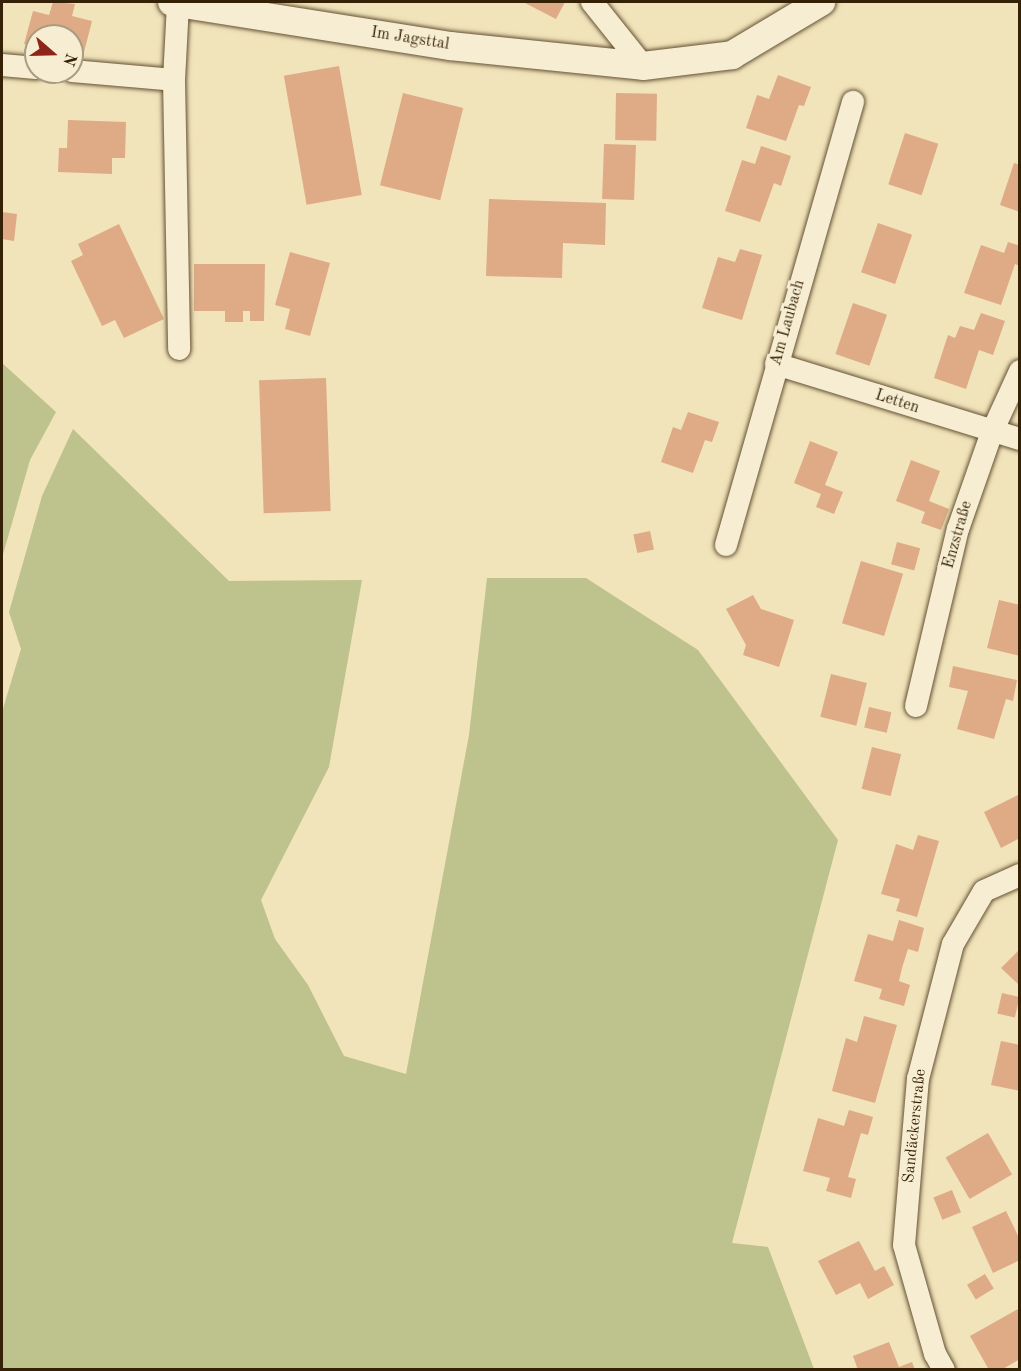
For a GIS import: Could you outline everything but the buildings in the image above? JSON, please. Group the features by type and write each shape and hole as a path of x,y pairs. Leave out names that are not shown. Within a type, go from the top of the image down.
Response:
{"street":[{"path":"592,2 643,66"},
{"name":"Im Jagsttal","path":"179,349 174,80 175,3 450,46 643,66 732,55 821,2"},
{"path":"2,65 24,67"},
{"path":"84,72 174,80"},
{"name":"Am Laubach","path":"726,545 776,364 853,102"},
{"name":"Letten","path":"776,364 1020,439"},
{"name":"Enzstraße","path":"916,706 958,529 992,432 1020,371"},
{"name":"Sandäckerstraße","path":"944,1370 935,1354 904,1245 918,1079 953,944 984,891 1020,875"}],"green space":[{"path":"2,363 56,412 30,460 2,558"},
{"path":"73,429 229,581 362,580 329,767 261,900 275,939 308,985 344,1056 406,1074 469,735 487,578 586,578 698,650 838,840 732,1243 768,1247 814,1369 2,1369 2,712 21,649 9,612 42,496"}]}
